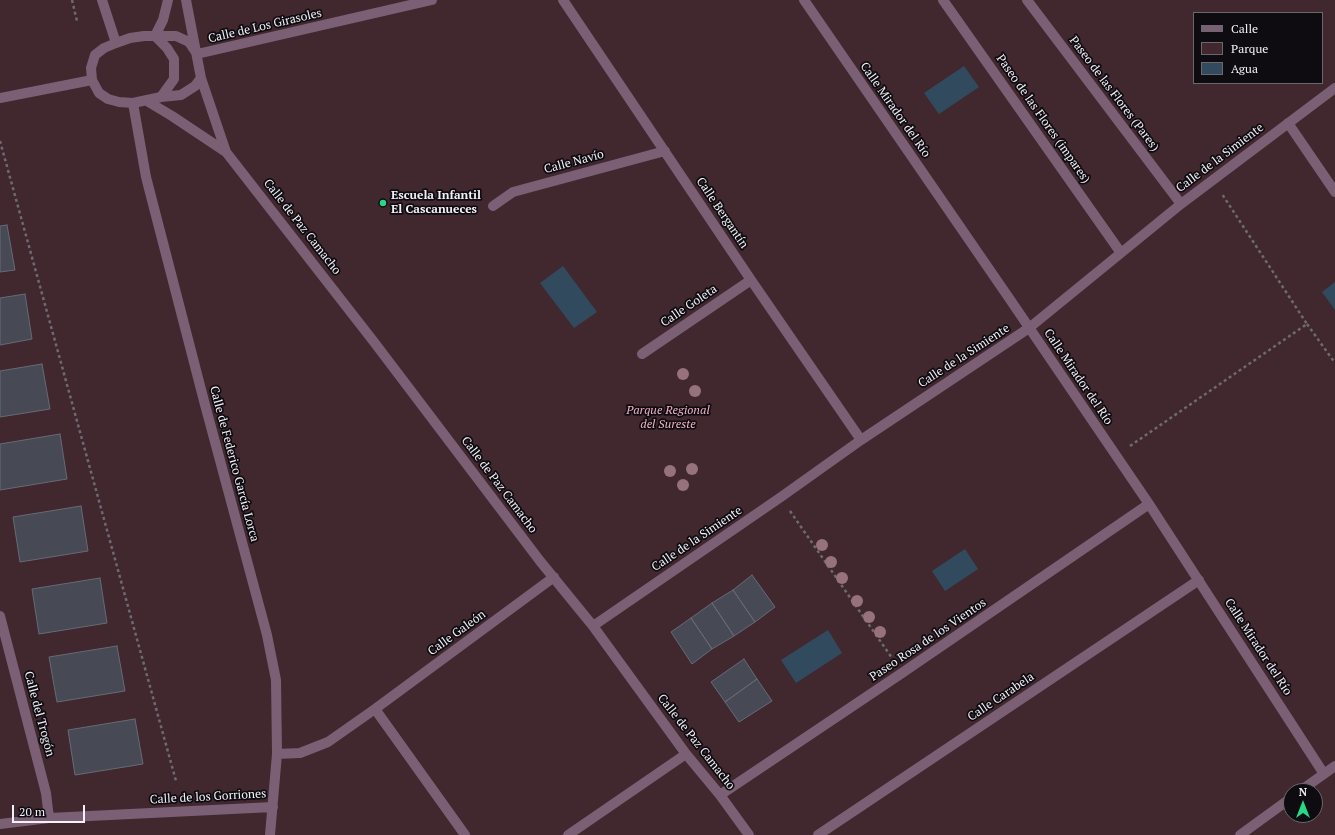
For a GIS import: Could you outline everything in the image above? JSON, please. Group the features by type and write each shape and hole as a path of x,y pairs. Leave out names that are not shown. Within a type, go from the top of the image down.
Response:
{"street":[{"path":"102,0 116,43"},
{"path":"155,36 163,20 168,0"},
{"path":"186,0 197,54"},
{"name":"Calle de Los Girasoles","path":"197,54 432,0"},
{"name":"Calle Bergantín","path":"563,0 751,280 861,440"},
{"name":"Calle Mirador del Río","path":"804,0 1149,504 1324,774"},
{"name":"Paseo de las Flores (impares)","path":"943,0 1121,253"},
{"name":"Paseo de las Flores (Pares)","path":"1027,0 1181,204"},
{"path":"197,54 189,42 176,36 144,36 130,38 104,48 95,55 91,68 92,80 98,92 108,99 119,102 133,103 181,95 195,86 201,78"},
{"path":"155,36 167,48 174,59 174,79 162,97"},
{"name":"Calle de Paz Camacho","path":"197,54 201,78 226,152"},
{"path":"0,98 92,80"},
{"name":"Calle de la Simiente","path":"593,626 781,498 861,440 1029,328 1181,204 1335,88"},
{"name":"Calle de Paz Camacho","path":"147,101 226,152 593,626 686,754 720,795 749,835"},
{"name":"Calle de Federico García Lorca","path":"133,103 146,177 267,635 276,680 277,754 270,835"},
{"path":"1288,123 1335,192"},
{"name":"Calle Navío","path":"493,206 513,192 665,151"},
{"name":"Calle Goleta","path":"642,354 751,280"},
{"name":"Paseo Rosa de los Vientos","path":"720,795 902,673 1149,504"},
{"name":"Calle Galeón","path":"277,754 300,753 328,742 375,710 554,577"},
{"name":"Calle Carabela","path":"818,835 1199,580"},
{"name":"Calle del Trogón","path":"0,616 46,793 49,818"},
{"path":"375,710 465,835"},
{"path":"568,835 686,754"},
{"path":"1311,783 1335,766"},
{"path":"1240,835 1283,804"},
{"name":"Calle de los Gorriones","path":"0,824 49,818 273,807"}],"path":[{"path":"72,0 77,21"},
{"path":"0,141 176,781"},
{"path":"1213,180 1307,324 1335,363"},
{"path":"1116,456 1307,324"},
{"path":"781,498 902,673"}],"green space":[{"name":"Parque Regional del Sureste","path":"0,0 1335,0 1335,835 0,835"}],"water":[{"path":"964,66 979,87 939,114 924,93"},
{"path":"563,266 597,312 574,328 540,283"},
{"path":"1335,282 1335,310 1322,292"},
{"path":"965,549 978,569 945,591 932,571"},
{"path":"828,630 842,653 796,683 781,660"}],"building":[{"path":"7,225 15,270 0,272 0,226"},
{"path":"25,294 32,339 0,345 0,298"},
{"path":"42,364 50,409 0,417 0,371"},
{"path":"60,434 67,479 0,490 0,444"},
{"path":"81,506 88,551 20,562 13,517"},
{"path":"752,575 775,607 755,622 733,590"},
{"path":"100,578 107,623 39,634 32,589"},
{"path":"733,590 755,622 734,636 712,603"},
{"path":"712,603 734,636 712,649 691,618"},
{"path":"691,618 712,649 692,664 671,632"},
{"path":"117,646 125,691 57,702 49,657"},
{"path":"744,659 757,679 725,702 711,682"},
{"path":"757,679 772,701 739,722 725,702"},
{"path":"135,719 143,764 75,775 68,730"}],"place":[{"name":"Escuela Infantil El Cascanueces","path":"383,203"}]}
